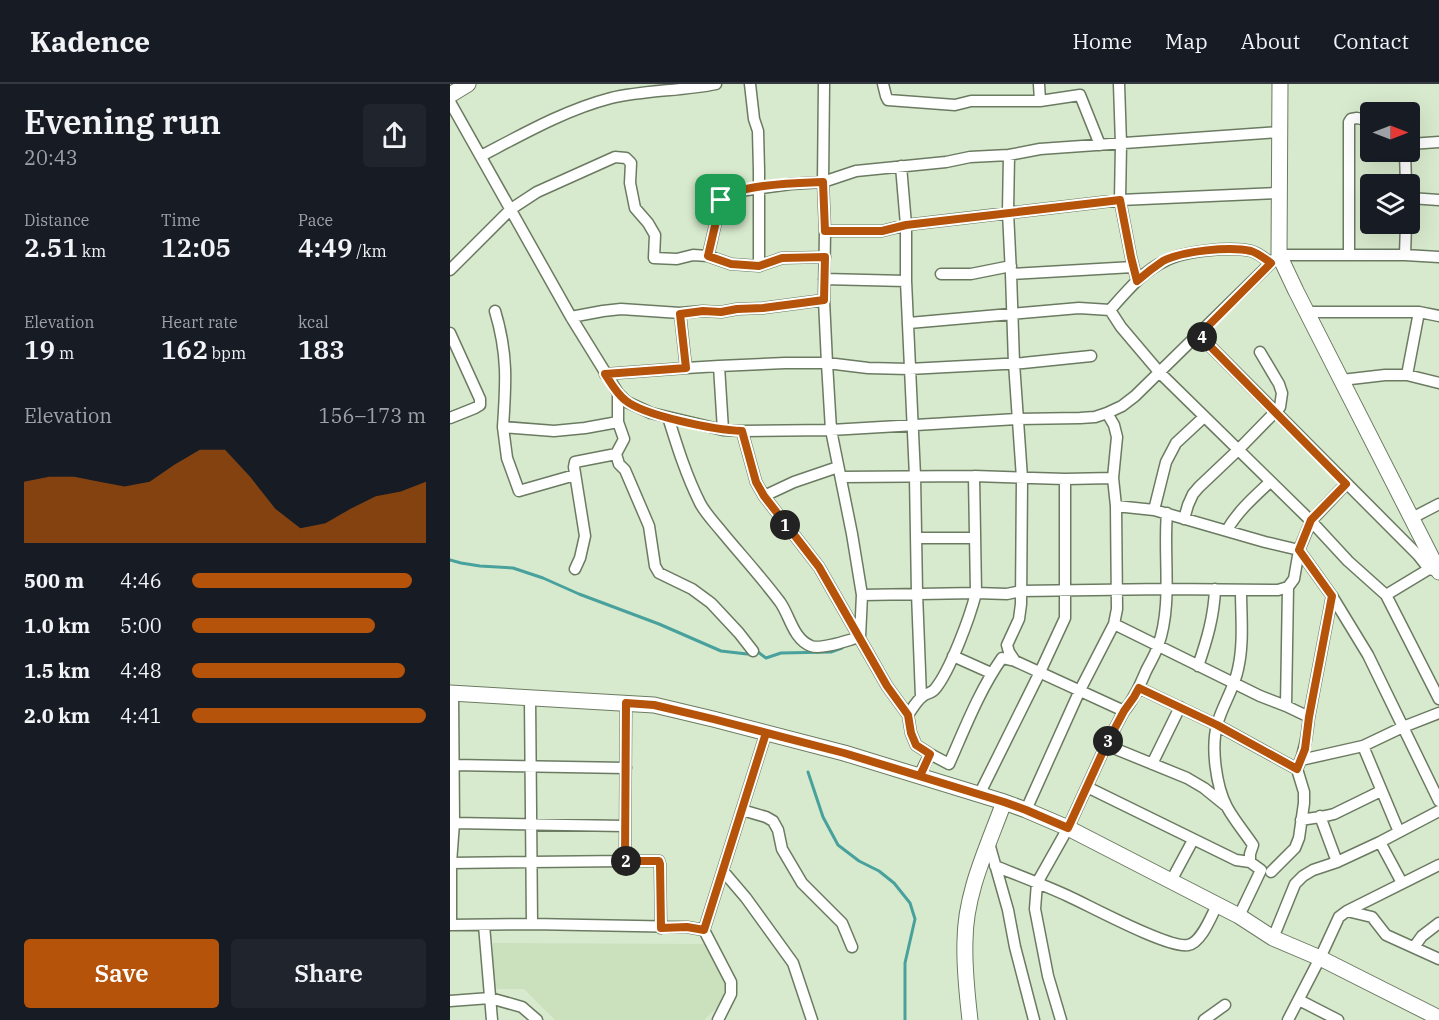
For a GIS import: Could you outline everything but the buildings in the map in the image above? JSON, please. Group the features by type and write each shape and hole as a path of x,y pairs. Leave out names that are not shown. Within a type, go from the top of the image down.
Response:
{"main road":[{"path":"1280,84 1275,259 1296,291 1342,380 1412,518 1435,571"},
{"path":"450,95 465,85"},
{"path":"452,693 654,705 844,753 1004,802 1068,828 1239,916 1273,938 1320,958 1439,1019"},
{"path":"970,1020 964,939 969,905 976,877 1004,802"}],"street":[{"path":"481,156 547,122 611,98 716,84"},
{"path":"750,84 754,119 758,131 759,266"},
{"path":"824,84 826,363 831,430 862,595 860,637"},
{"path":"884,84 887,99 891,101 955,105 971,101 1040,101 1080,95 1100,145"},
{"path":"1039,84 1040,101"},
{"path":"1119,84 1120,200 1137,281"},
{"path":"450,102 571,317 618,393 627,402 637,407 723,430 831,430 913,424 1095,417 1122,406 1136,396 1275,259"},
{"path":"1349,254 1349,122 1351,119 1360,119"},
{"path":"708,256 721,200 726,194 733,192 791,183 823,182 856,171 946,162 970,157 1009,155 1040,149 1280,132"},
{"path":"1420,143 1439,142"},
{"path":"1009,155 1008,212 1012,314 1022,478 1021,591 1018,619 1006,645 1016,661"},
{"path":"450,270 511,209 537,192 615,157 626,158 632,163 630,183 635,208 655,235 654,258 677,259 693,255 708,256 731,264 759,266 782,258 825,257"},
{"path":"901,166 906,225 921,697"},
{"path":"825,231 882,231 906,225 1120,200 1278,193"},
{"path":"1420,199 1439,200"},
{"path":"1405,255 1406,234"},
{"path":"1110,310 1137,281 1164,261 1202,251 1240,249 1275,259 1349,254 1439,257"},
{"path":"941,274 1133,267"},
{"path":"824,279 906,281"},
{"path":"571,317 621,309 680,314 703,311 721,312 824,300"},
{"path":"909,323 1079,308 1110,310"},
{"path":"1110,310 1160,373 1311,520 1348,561 1386,595 1439,699"},
{"path":"495,311 501,331 506,374 503,427 507,458 519,491 576,475"},
{"path":"1307,312 1419,312 1439,316"},
{"path":"1407,375 1419,312"},
{"path":"680,314 686,368"},
{"path":"450,333 480,399 480,405 450,418"},
{"path":"1199,335 1435,571 1386,595"},
{"path":"1184,519 1193,494 1280,407 1282,393 1279,384 1260,352"},
{"path":"605,374 785,363 826,363 867,368 909,369 1091,356"},
{"path":"719,366 723,430"},
{"path":"1342,380 1407,375 1439,383"},
{"path":"618,393 618,422 624,439 616,454 649,526 655,566 659,573 692,589 711,603 753,651"},
{"path":"1026,810 1080,690 1114,624 1117,590 1116,506 1113,478 1117,437 1114,425 1107,413"},
{"path":"668,417 688,476 701,505 767,584 801,639 812,647 860,637"},
{"path":"1154,510 1166,462 1176,443 1204,417"},
{"path":"503,427 554,431 618,422"},
{"path":"742,431 756,482 764,496 819,567 887,686 908,715 916,745 949,764 974,707 991,673 1002,658 1016,661 1124,711"},
{"path":"576,569 585,536 575,462 616,454"},
{"path":"764,496 794,482 839,472 915,476 1113,478"},
{"path":"908,715 921,697 934,691 953,656 974,603 976,593 974,476"},
{"path":"979,795 1065,618 1065,479"},
{"path":"1227,530 1233,519 1270,482"},
{"path":"1286,706 1288,587 1294,579 1299,550 1311,520 1346,484"},
{"path":"1412,518 1439,504"},
{"path":"1116,506 1167,513 1299,550 1332,596 1368,655 1439,801"},
{"path":"1061,1020 1048,976 1035,909 1037,883 1068,828 1106,745 1139,688 1158,646 1163,625 1166,589 1167,513"},
{"path":"916,538 975,538"},
{"path":"862,595 1007,594 1021,591 1166,589 1278,590 1288,587"},
{"path":"1198,666 1212,623 1215,589"},
{"path":"1226,806 1218,779 1214,744 1217,725 1235,684 1241,651 1241,590"},
{"path":"1271,872 1295,848 1299,838 1304,792 1299,765 1305,749 1332,596"},
{"path":"1114,624 1260,696 1309,717"},
{"path":"953,656 991,673"},
{"path":"1139,688 1299,765 1363,746 1402,727 1439,713"},
{"path":"452,693 454,824 451,863 451,925 687,927 704,930"},
{"path":"531,698 532,924"},
{"path":"625,861 626,703"},
{"path":"1152,764 1180,707"},
{"path":"718,1020 731,994 731,982 704,930 766,733"},
{"path":"1106,745 1204,788 1226,806 1253,845 1250,862"},
{"path":"1363,746 1399,832"},
{"path":"920,776 930,754"},
{"path":"453,765 626,768"},
{"path":"1087,787 1236,861 1250,862 1261,870 1239,916"},
{"path":"1301,820 1334,814 1381,790"},
{"path":"742,810 773,821 778,830 782,849 802,883 842,923 852,947"},
{"path":"1273,938 1295,884 1304,876 1313,870 1337,862 1380,842 1439,811"},
{"path":"1320,816 1337,862"},
{"path":"454,824 624,826"},
{"path":"1170,881 1193,840"},
{"path":"1380,842 1402,883"},
{"path":"989,843 1008,910 1017,958 1034,1020"},
{"path":"451,863 659,861 661,928"},
{"path":"1288,1020 1339,917 1439,865"},
{"path":"995,866 1176,945 1188,945 1197,940 1217,905"},
{"path":"723,871 746,898 793,963 812,1020"},
{"path":"1347,911 1372,917 1386,935 1439,960"},
{"path":"1414,947 1422,936 1439,923"},
{"path":"484,925 492,1020"},
{"path":"450,1001 490,998 522,1007 537,1020"},
{"path":"1299,1000 1338,1020"},
{"path":"1204,1020 1226,1005"}],"shaded area":[{"path":"493,943 705,944 726,984 723,1002 704,1020 555,1020 524,989 493,989"}],"waterway":[{"path":"450,560 480,566 513,568 543,578 721,651 747,654 758,652 766,658 781,653 831,652 842,648"},
{"path":"808,772 823,817 838,845 894,883 910,903 915,919 905,963 905,1020"}],"route":[{"path":"721,200 708,256 731,264 759,266 782,258 825,257 824,300 763,308 680,314 686,368 605,374 627,402 651,413 723,430 742,431 756,482 764,496 819,567 887,686 908,715 916,745 930,754 920,776 844,753 713,719 654,705 626,703 625,861 659,861 661,928 687,927 704,930 766,733 844,753 1004,802 1068,828 1106,745 1139,688 1217,725 1297,769 1305,749 1332,596 1299,550 1311,520 1346,484 1199,335 1271,263 1253,252 1240,249 1202,251 1164,261 1137,281 1120,200 906,225 882,231 825,231 823,182 791,183 748,189 726,194 721,200"}]}
